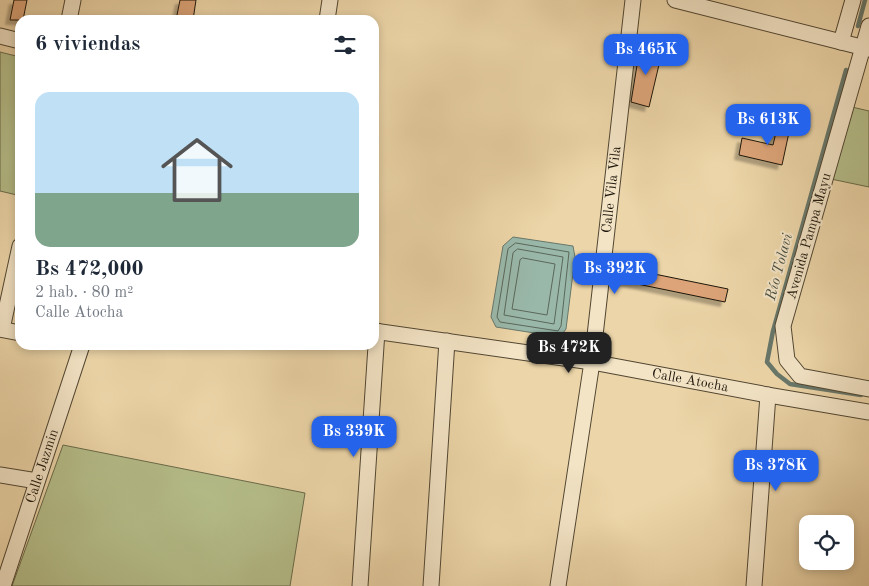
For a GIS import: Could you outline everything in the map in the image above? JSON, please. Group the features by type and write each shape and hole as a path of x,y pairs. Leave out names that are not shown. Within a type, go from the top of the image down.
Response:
{"street":[{"path":"70,15 73,0"},
{"path":"328,15 330,0"},
{"name":"Calle Vila Vila","path":"558,586 592,362 633,0"},
{"path":"675,0 866,48"},
{"path":"841,42 853,0"},
{"name":"Avenida Pampa Mayu","path":"869,26 866,48 783,326 787,360 800,376 869,389"},
{"path":"0,36 15,40"},
{"path":"15,268 1,329 15,332"},
{"name":"Calle Atocha","path":"379,331 592,362 768,395"},
{"path":"431,586 447,341"},
{"name":"Calle Jazmin","path":"3,586 79,350"},
{"path":"360,586 375,350"},
{"path":"754,586 768,395 869,412"},
{"path":"0,475 37,481"}],"green space":[{"path":"0,52 15,56 15,195 0,191"},
{"path":"852,107 869,111 869,187 831,179"},
{"path":"63,445 305,493 290,586 12,586"}],"water":[{"path":"513,237 573,246 575,257 566,329 560,337 496,327 491,317 503,246"}],"building":[{"path":"14,0 27,0 24,15 15,15 15,20 10,20"},
{"path":"180,0 196,0 194,15 177,15"},
{"path":"640,47 662,52 649,107 631,102"},
{"path":"779,120 791,123 782,165 739,155 742,138 773,145"},
{"path":"615,266 728,289 725,302 613,279"}],"waterway":[{"name":"Río Tolavi","path":"858,26 865,0"},
{"name":"Río Tolavi","path":"846,70 773,331 767,362 777,374 790,384 861,395"}]}
